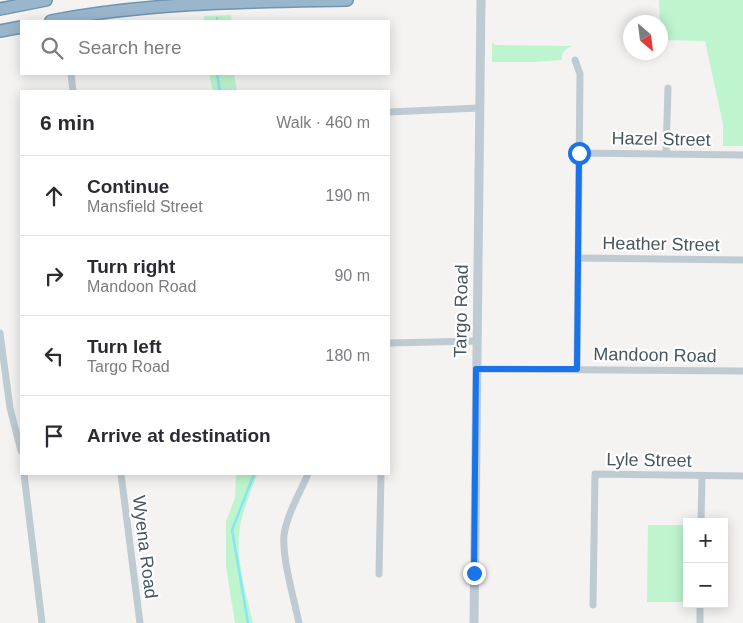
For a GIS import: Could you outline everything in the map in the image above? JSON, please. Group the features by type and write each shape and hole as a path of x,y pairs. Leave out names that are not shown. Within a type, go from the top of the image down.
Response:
{"highway":[{"path":"0,9 46,0"},
{"path":"64,20 164,6 230,2 347,0"},
{"path":"0,31 20,27"}],"street":[{"name":"Targo Road","path":"474,623 481,0"},
{"path":"575,60 580,74 577,369"},
{"path":"71,75 73,90"},
{"path":"666,153 668,88"},
{"path":"390,112 479,108"},
{"name":"Hazel Street","path":"579,153 743,155"},
{"name":"Heather Street","path":"578,258 743,260"},
{"path":"0,333 10,408 20,447"},
{"path":"390,343 477,341"},
{"name":"Mandoon Road","path":"476,369 743,371"},
{"name":"Lyle Street","path":"593,605 595,474 743,476"},
{"path":"24,475 42,623"},
{"name":"Wyena Road","path":"121,475 140,623"},
{"path":"298,623 284,537 288,520 308,475"},
{"path":"379,574 381,475"},
{"path":"701,518 702,476"},
{"path":"700,608 700,623"}],"green space":[{"path":"659,0 743,0 743,146 723,146 723,124 705,41 668,40 668,15 660,15"},
{"path":"231,15 232,20 204,20 204,16"},
{"path":"492,42 495,45 573,46 564,51 562,60 492,62"},
{"path":"209,75 234,75 237,90 213,90"},
{"path":"236,475 257,475 242,518 238,544 253,623 235,623 226,567 226,521 235,498"},
{"path":"648,525 683,525 683,602 647,602"}],"waterway":[{"path":"217,75 220,90"},
{"path":"248,623 232,530 254,475"}],"route":[{"path":"474,573 476,369 577,369 579,153"}]}
